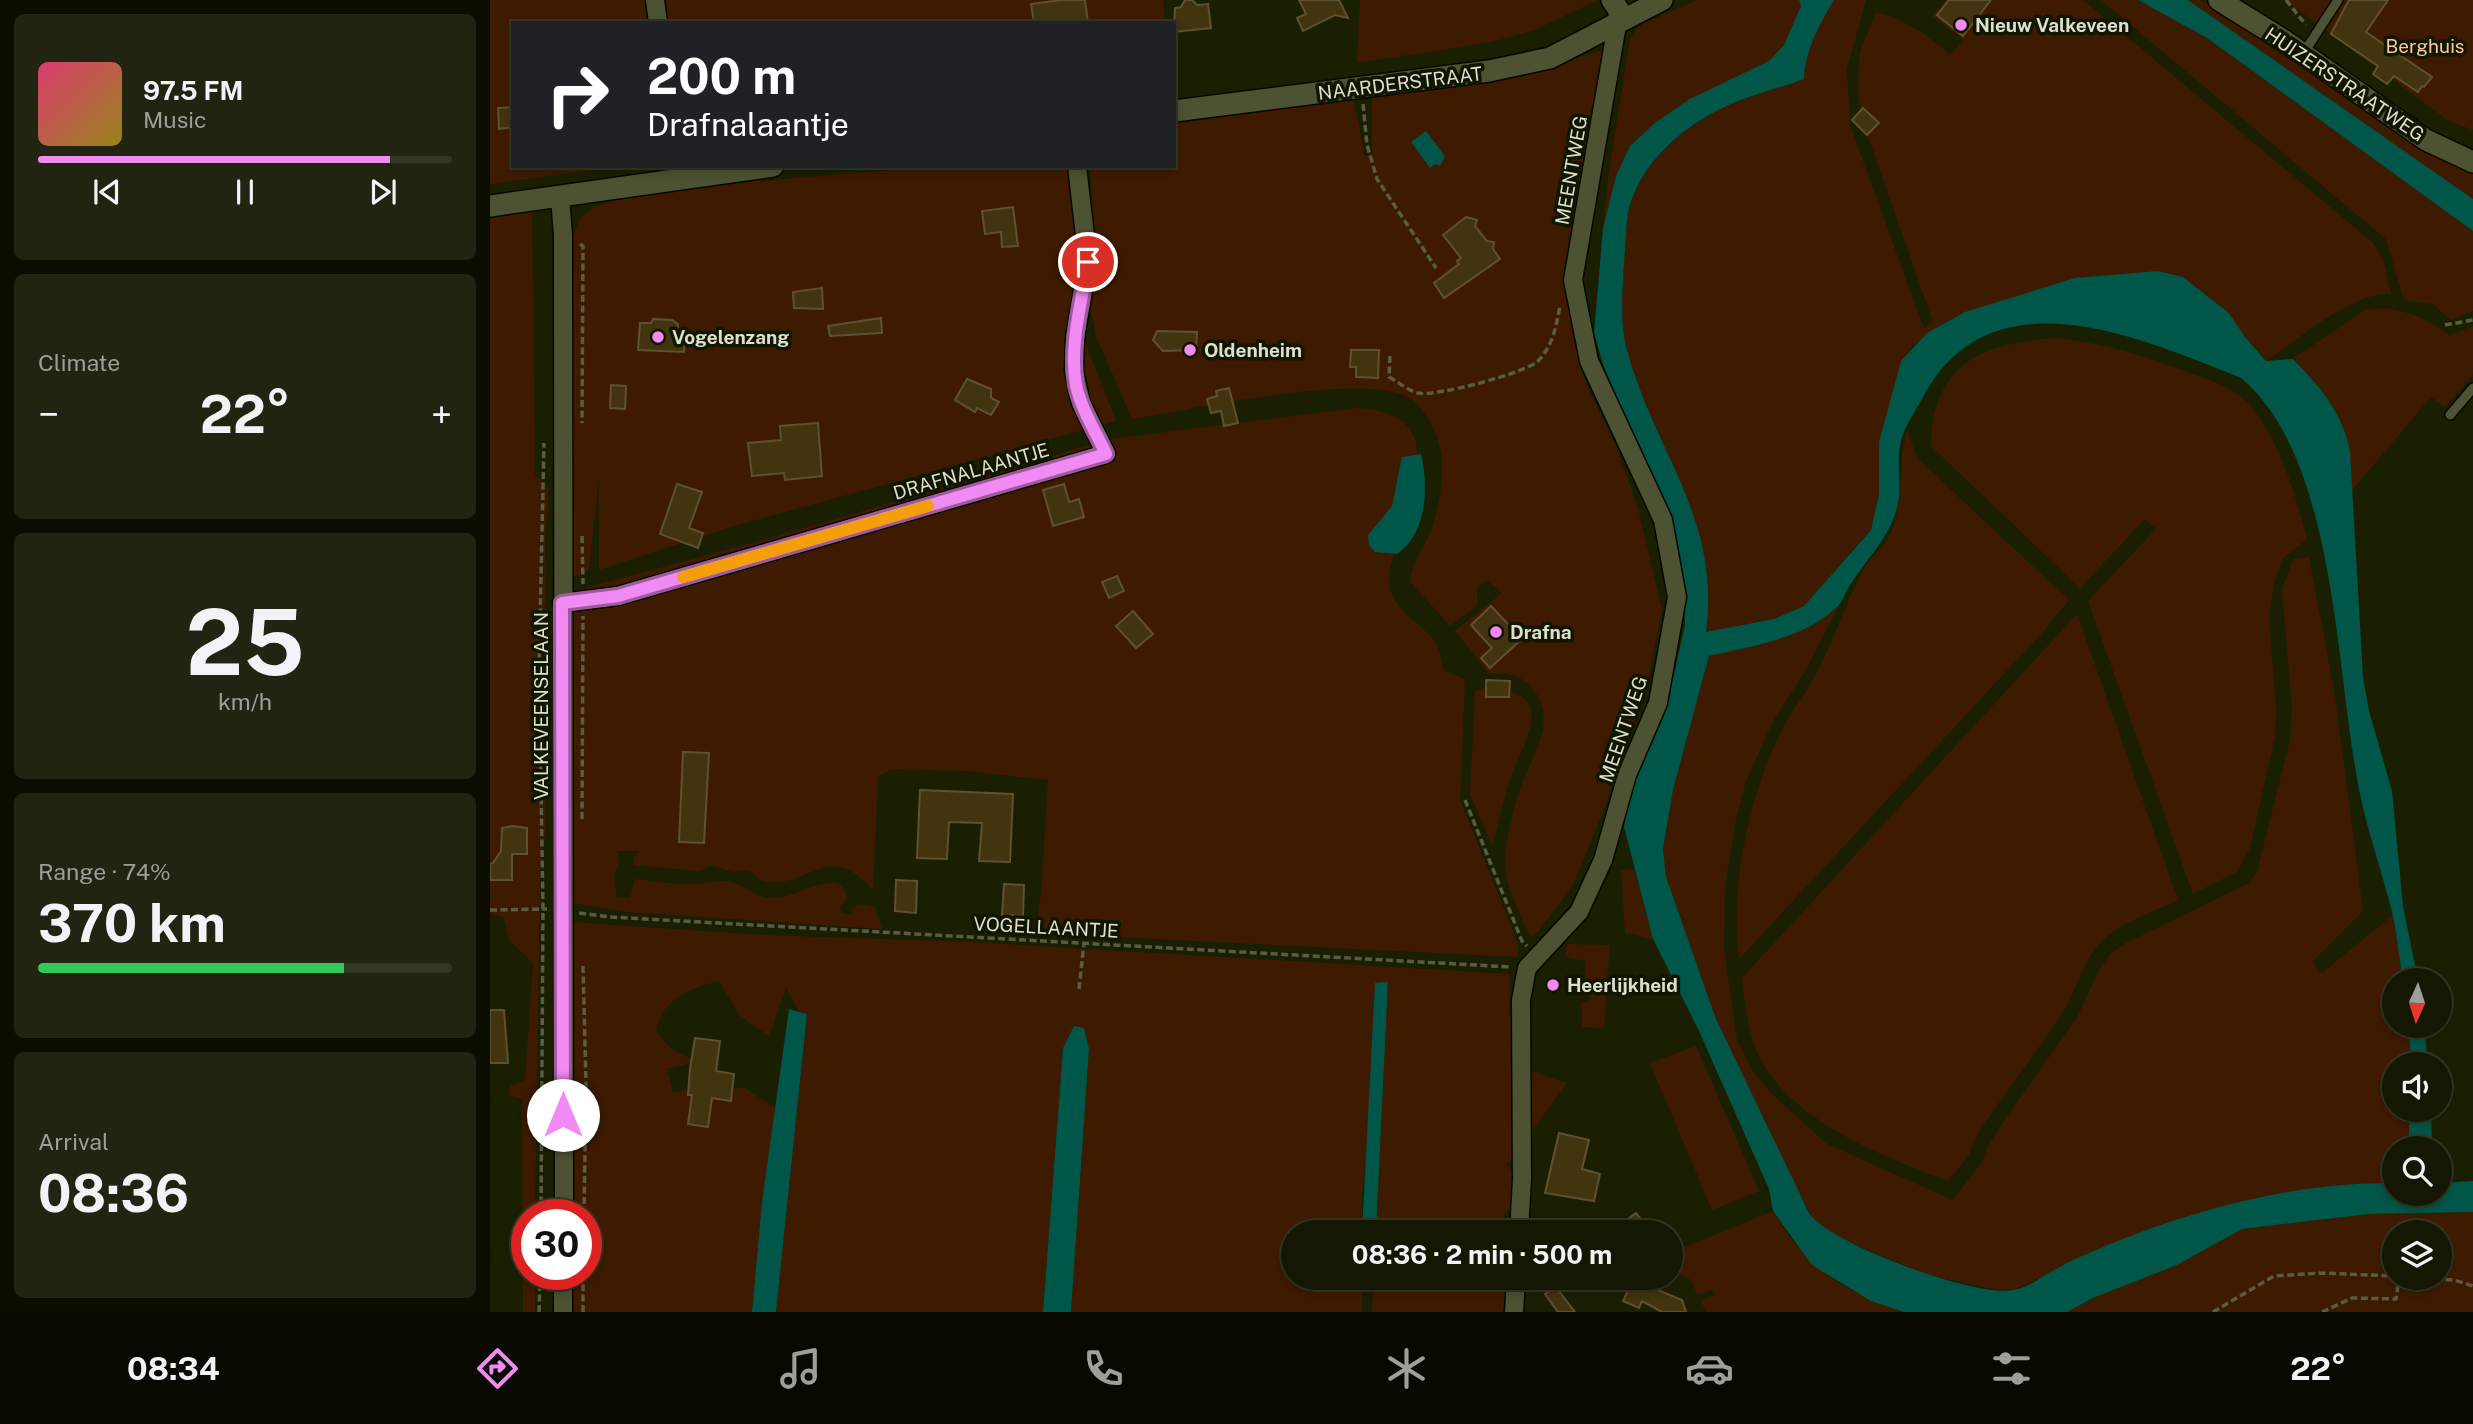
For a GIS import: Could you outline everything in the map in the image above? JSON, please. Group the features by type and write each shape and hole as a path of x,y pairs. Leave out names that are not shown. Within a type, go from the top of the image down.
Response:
{"street":[{"path":"655,0 658,21"},
{"path":"1612,0 1620,12 1618,24"},
{"path":"1618,24 1662,0"},
{"name":"HUIZERSTRAATWEG","path":"2219,0 2303,54 2426,140 2473,162"},
{"name":"NAARDERSTRAAT","path":"1176,111 1489,71 1550,58 1618,24"},
{"name":"MEENTWEG","path":"1532,962 1579,912 1603,860 1627,775 1658,704 1676,597 1663,520 1589,361 1573,280 1618,24"},
{"path":"490,206 560,197 678,173 747,168"},
{"name":"DRAFNALAANTJE","path":"562,603 618,596 1106,454 1081,403 1074,371 1075,338 1088,262 1076,168"},
{"name":"VALKEVEENSELAAN","path":"560,197 563,235 564,1199"},
{"path":"1520,1220 1521,1000 1532,962"},
{"path":"563,1290 563,1312"},
{"path":"1514,1312 1515,1290"}],"lane":[{"path":"2303,54 2338,0"},
{"path":"2450,415 2473,388"}],"path":[{"path":"2286,0 2315,35"},
{"path":"1361,88 1367,145 1377,179 1436,268"},
{"path":"1390,356 1390,377 1419,394 1447,390 1512,373 1537,363 1555,336 1561,299 1573,280"},
{"path":"2445,325 2473,320"},
{"path":"541,1199 543,908 539,666 544,436"},
{"path":"1465,800 1532,962"},
{"name":"VOGELLAANTJE","path":"490,910 543,908 610,917 1083,943 1532,962"},
{"path":"1079,989 1083,943"},
{"path":"2213,1312 2274,1276 2321,1273 2382,1276"},
{"path":"2452,1280 2473,1286"},
{"path":"539,1312 540,1290"},
{"path":"583,1290 583,1312"},
{"path":"2322,1312 2352,1298 2396,1299 2396,1290"}],"green space":[{"path":"490,0 647,0 650,21 511,21 511,168 606,168 490,184"},
{"path":"666,0 1163,0 1165,21 668,21"},
{"path":"1360,0 1598,0 1535,30 1492,42 1357,63"},
{"path":"1698,0 1799,0 1801,6 1784,45 1769,61 1736,78 1616,176 1604,223 1608,178 1630,39 1640,24"},
{"path":"1834,0 1866,0 1847,69 1850,125 1924,329 1933,322 1860,113 1860,52 1876,12 1916,29 1950,55 1964,40 1932,16 1946,0 2083,0 2373,243 2383,259 2391,294 2376,295 2343,308 2267,361 2245,337 2229,313 2183,277 1965,312 1911,346 1871,529 1804,606 1774,619 1706,632 1708,592 1704,555 1695,521 1639,387 1627,351 1622,301 1628,214 1642,178 1680,135 1729,105 1804,79 1810,48"},
{"path":"2101,0 2138,0 2207,38 2473,231 2473,311 2451,320 2433,304 2404,300 2386,239"},
{"path":"2188,0 2200,0 2423,148 2473,172 2473,199"},
{"name":"Berghuis","path":"2285,0 2473,0 2473,130 2449,121"},
{"path":"1605,49 1596,97 1573,323 1584,379 1617,449 1638,508 1662,610 1647,686 1602,815 1571,889 1534,936 1529,935 1513,897 1505,858 1517,797 1542,734 1543,709 1539,698 1525,681 1503,673 1490,674 1455,631 1502,593 1487,580 1477,586 1477,606 1450,626 1410,581 1414,565 1433,524 1441,484 1440,447 1429,419 1411,399 1388,391 1356,389 1276,395 1132,419 1096,336 1091,311 1095,267 1090,168 1176,168 1176,124 1353,97 1365,156 1372,153 1372,95 1535,72"},
{"path":"919,168 1072,168 1081,233 1079,319 1089,353 1116,421 727,528 599,570 599,478 589,570 570,579 573,236 581,217 596,206 629,197 709,185"},
{"path":"532,211 535,474 549,489 545,538 546,825 540,870 535,1199 522,1199 522,1099 509,1095 510,1086 525,1080 533,963 509,940 503,916 490,914 490,216"},
{"path":"2384,308 2419,317 2450,335 2473,326 2473,375 2445,407 2431,397 2352,490 2348,447 2339,417 2321,390 2293,359 2365,310"},
{"path":"2058,338 2147,358 2218,383 2246,402 2271,436 2281,457 2307,539 2282,559 2274,583 2269,618 2276,709 2275,736 2250,848 2237,872 2193,894 2088,601 2156,529 2145,519 2080,588 1931,446 1934,417 1941,394 1952,376 1967,362 1985,352 2007,345"},
{"path":"1357,408 1393,416 1404,423 1417,445 1417,477 1410,520 1407,533 1390,568 1389,582 1394,600 1434,640 1444,671 1465,679 1460,800 1513,931 1518,957 1035,933 1041,895 1048,780 967,771 891,769 878,777 873,890 857,875 843,868 819,869 780,882 764,881 751,872 735,872 713,866 700,871 634,865 634,857 640,851 617,851 619,862 614,876 617,897 630,898 635,879 687,884 726,881 771,898 821,884 838,883 845,890 847,899 839,908 842,913 853,915 851,910 858,904 875,907 882,929 628,912 568,902 563,594 763,540 1111,439"},
{"path":"1907,429 1917,458 2069,600 2041,634 1739,959 1737,900 1740,869 1762,776 1786,722 1821,664 1858,580 1886,542 1894,525"},
{"path":"2309,557 2335,696 2363,911 2312,962 2322,973 2393,915 2401,968 2382,968 2382,1038 2410,1038 2410,1052 2382,1052 2382,1122 2409,1122 2409,1136 2382,1136 2382,1183 2362,1183 2225,1207 2111,1244 2012,1291 1928,1275 1841,1239 1817,1224 1790,1178 1716,1019 1666,877 1663,849 1673,790 1709,656 1815,624 1839,606 1804,673 1773,721 1746,781 1736,819 1725,885 1724,950 1737,1040 1752,1070 1771,1093 1827,1144 1953,1200 1982,1162 1987,1148 2006,1118 2078,1016 2098,972 2111,953 2124,944 2247,884 2257,872 2290,740 2292,708 2282,590 2293,559"},
{"path":"2077,614 2178,900 2126,924 2099,944 2088,959 2064,1010 1984,1125 1973,1142 1969,1155 1948,1181 1895,1160 1839,1133 1791,1098 1771,1076 1757,1052 1745,1006 1742,978"},
{"path":"1484,688 1508,691 1523,698 1530,708 1531,720 1492,845 1470,794 1475,692"},
{"path":"1634,869 1653,939 1625,933 1621,870"},
{"path":"570,922 764,935 970,942 1509,974 1511,1064 1567,1083 1507,1165 1527,1190 1503,1220 1377,1220 1388,983 1362,1191 1362,1220 1281,1220 1281,1290 1362,1290 1362,1312 1071,1312 1089,1049 1074,1026 1063,1048 1043,1312 776,1312 807,1014 799,1011 786,988 769,1036 740,1016 719,981 697,987 679,996 665,1010 656,1030 674,1050 698,1061 667,1069 673,1093 708,1084 712,1095 743,1087 777,1109 762,1202 752,1312 570,1312 571,1290 602,1290 602,1199 571,1199"},
{"path":"1567,944 1610,945 1607,981 1585,980 1586,961 1566,957"},
{"path":"1591,992 1606,993 1604,1028 1582,1027 1582,1002 1589,1002"},
{"path":"1696,1046 1759,1191 1712,1210 1650,1063"},
{"path":"1773,1211 1798,1247 1828,1275 1862,1296 1904,1312 1706,1312 1701,1301 1715,1295 1713,1290 1697,1294 1691,1280 1683,1276 1683,1248"},
{"path":"2473,1212 2473,1312 2067,1312 2093,1298 2177,1265 2242,1229 2369,1214"},
{"path":"523,1290 535,1290 535,1312 523,1312"},
{"path":"1373,1290 1533,1290 1521,1297 1513,1312 1372,1312"}],"water":[{"path":"1799,0 1834,0 1810,48 1804,79 1729,105 1680,135 1653,162 1642,178 1628,213 1622,301 1627,350 1639,387 1695,520 1704,554 1708,591 1706,632 1774,619 1804,606 1871,530 1879,494 1879,442 1901,361 1927,333 1965,312 2075,278 2158,271 2183,277 2229,313 2266,361 2293,359 2329,400 2342,424 2350,451 2363,677 2369,711 2392,791 2403,906 2416,968 2401,968 2392,912 2360,794 2328,572 2315,514 2297,460 2273,414 2241,378 2158,346 2114,333 2069,325 2026,325 1987,335 1952,358 1923,397 1910,420 1900,445 1899,498 1892,522 1839,605 1824,618 1793,634 1760,645 1709,656 1673,790 1663,849 1666,877 1716,1019 1809,1213 1822,1226 1845,1239 1905,1266 1969,1286 2014,1290 2062,1265 2144,1231 2213,1209 2286,1192 2382,1183 2382,1206 2452,1206 2452,1182 2473,1181 2473,1212 2369,1214 2242,1229 2177,1265 2093,1298 2067,1312 1904,1312 1871,1301 1812,1265 1773,1211 1769,1189 1699,1031 1653,939 1624,827 1630,794 1674,675 1685,624 1683,582 1678,543 1604,367 1594,334 1603,228 1616,176 1630,146 1656,122 1690,99 1769,61 1784,45 1801,6"},
{"path":"2138,0 2188,0 2473,199 2473,231 2207,38"},
{"path":"1426,131 1445,156 1440,166 1435,164 1430,168 1411,142"},
{"path":"1421,454 1425,494 1415,534 1397,554 1375,552 1369,545 1368,535 1392,506 1402,457"},
{"path":"1388,982 1377,1220 1363,1220 1375,983"},
{"path":"789,1009 807,1014 776,1312 752,1312 762,1202"},
{"path":"1074,1026 1084,1028 1089,1049 1071,1312 1043,1312 1063,1048"},
{"path":"2410,1038 2425,1038 2427,1052 2410,1052"},
{"path":"2409,1122 2431,1122 2432,1136 2409,1136"}],"building":[{"path":"1085,0 1088,21 1034,21 1031,4"},
{"path":"1185,0 1192,0 1197,5 1208,4 1211,28 1176,32 1175,8 1181,7"},
{"path":"1299,0 1339,0 1348,18 1335,15 1303,31 1297,18 1306,14"},
{"name":"Nieuw Valkeveen","path":"1949,0 1991,0 1963,36 1937,15"},
{"path":"2349,0 2388,0 2366,32 2432,77 2418,92 2394,76 2387,84 2373,74 2378,66 2331,34"},
{"path":"511,107 511,127 499,129 498,108"},
{"path":"1863,108 1879,123 1867,135 1852,120"},
{"path":"1013,207 1018,246 1002,247 1001,232 985,234 982,211"},
{"path":"1466,217 1477,220 1475,226 1487,241 1494,242 1493,249 1500,259 1444,298 1434,283 1459,264 1457,261 1461,258 1443,235"},
{"path":"822,288 823,309 794,308 793,292"},
{"path":"881,318 882,333 830,336 828,326"},
{"name":"Vogelenzang","path":"653,319 672,320 678,324 677,338 685,338 684,352 638,350 640,323 651,323"},
{"name":"Oldenheim","path":"1157,331 1197,332 1196,350 1163,351 1153,340"},
{"path":"1351,350 1379,350 1378,378 1356,377 1356,367 1350,367"},
{"path":"967,379 991,389 991,398 999,402 991,415 977,408 975,412 955,400"},
{"path":"611,385 626,386 625,409 610,408"},
{"path":"1229,388 1238,423 1224,426 1221,411 1211,413 1207,399 1217,396 1216,391"},
{"path":"818,423 822,476 785,480 784,473 752,476 748,443 781,440 780,426"},
{"path":"677,484 702,492 689,528 703,533 698,548 660,534"},
{"path":"1064,484 1069,502 1079,499 1084,517 1053,526 1043,490"},
{"path":"1117,576 1124,591 1109,598 1102,582"},
{"name":"Drafna","path":"1491,606 1522,639 1490,668 1481,658 1492,648 1471,625"},
{"path":"1133,611 1153,634 1136,648 1116,626"},
{"path":"1486,680 1510,681 1509,697 1486,697"},
{"path":"683,752 709,753 704,843 679,842"},
{"path":"920,790 1013,794 1010,862 979,861 982,823 949,822 947,859 917,858"},
{"path":"502,828 527,828 527,854 512,854 512,880 490,880 490,864 501,851"},
{"path":"896,880 917,881 916,913 895,911"},
{"path":"1004,884 1024,885 1023,916 1002,915"},
{"path":"490,1010 504,1010 508,1063 490,1063"},
{"path":"695,1038 720,1041 716,1071 734,1074 731,1101 712,1098 708,1127 688,1124 692,1095 688,1095 690,1069"},
{"path":"1559,1133 1589,1140 1582,1169 1600,1174 1594,1201 1545,1193"},
{"path":"1636,1213 1642,1220 1627,1220"},
{"path":"1550,1290 1558,1290 1575,1312 1558,1312 1545,1294"},
{"path":"1628,1290 1658,1290 1682,1300 1686,1312 1662,1312 1642,1301 1639,1308 1623,1301"}],"slow traffic":[{"path":"683,577 928,506"}],"place":[{"name":"Nieuw Valkeveen","path":"1961,25"},
{"name":"Vogelenzang","path":"658,337"},
{"name":"Oldenheim","path":"1190,350"},
{"name":"Drafna","path":"1496,632"},
{"name":"Heerlijkheid","path":"1553,985"}],"route":[{"path":"563,1115 562,603 618,596 1106,454 1081,403 1074,371 1075,338 1088,262"}]}
